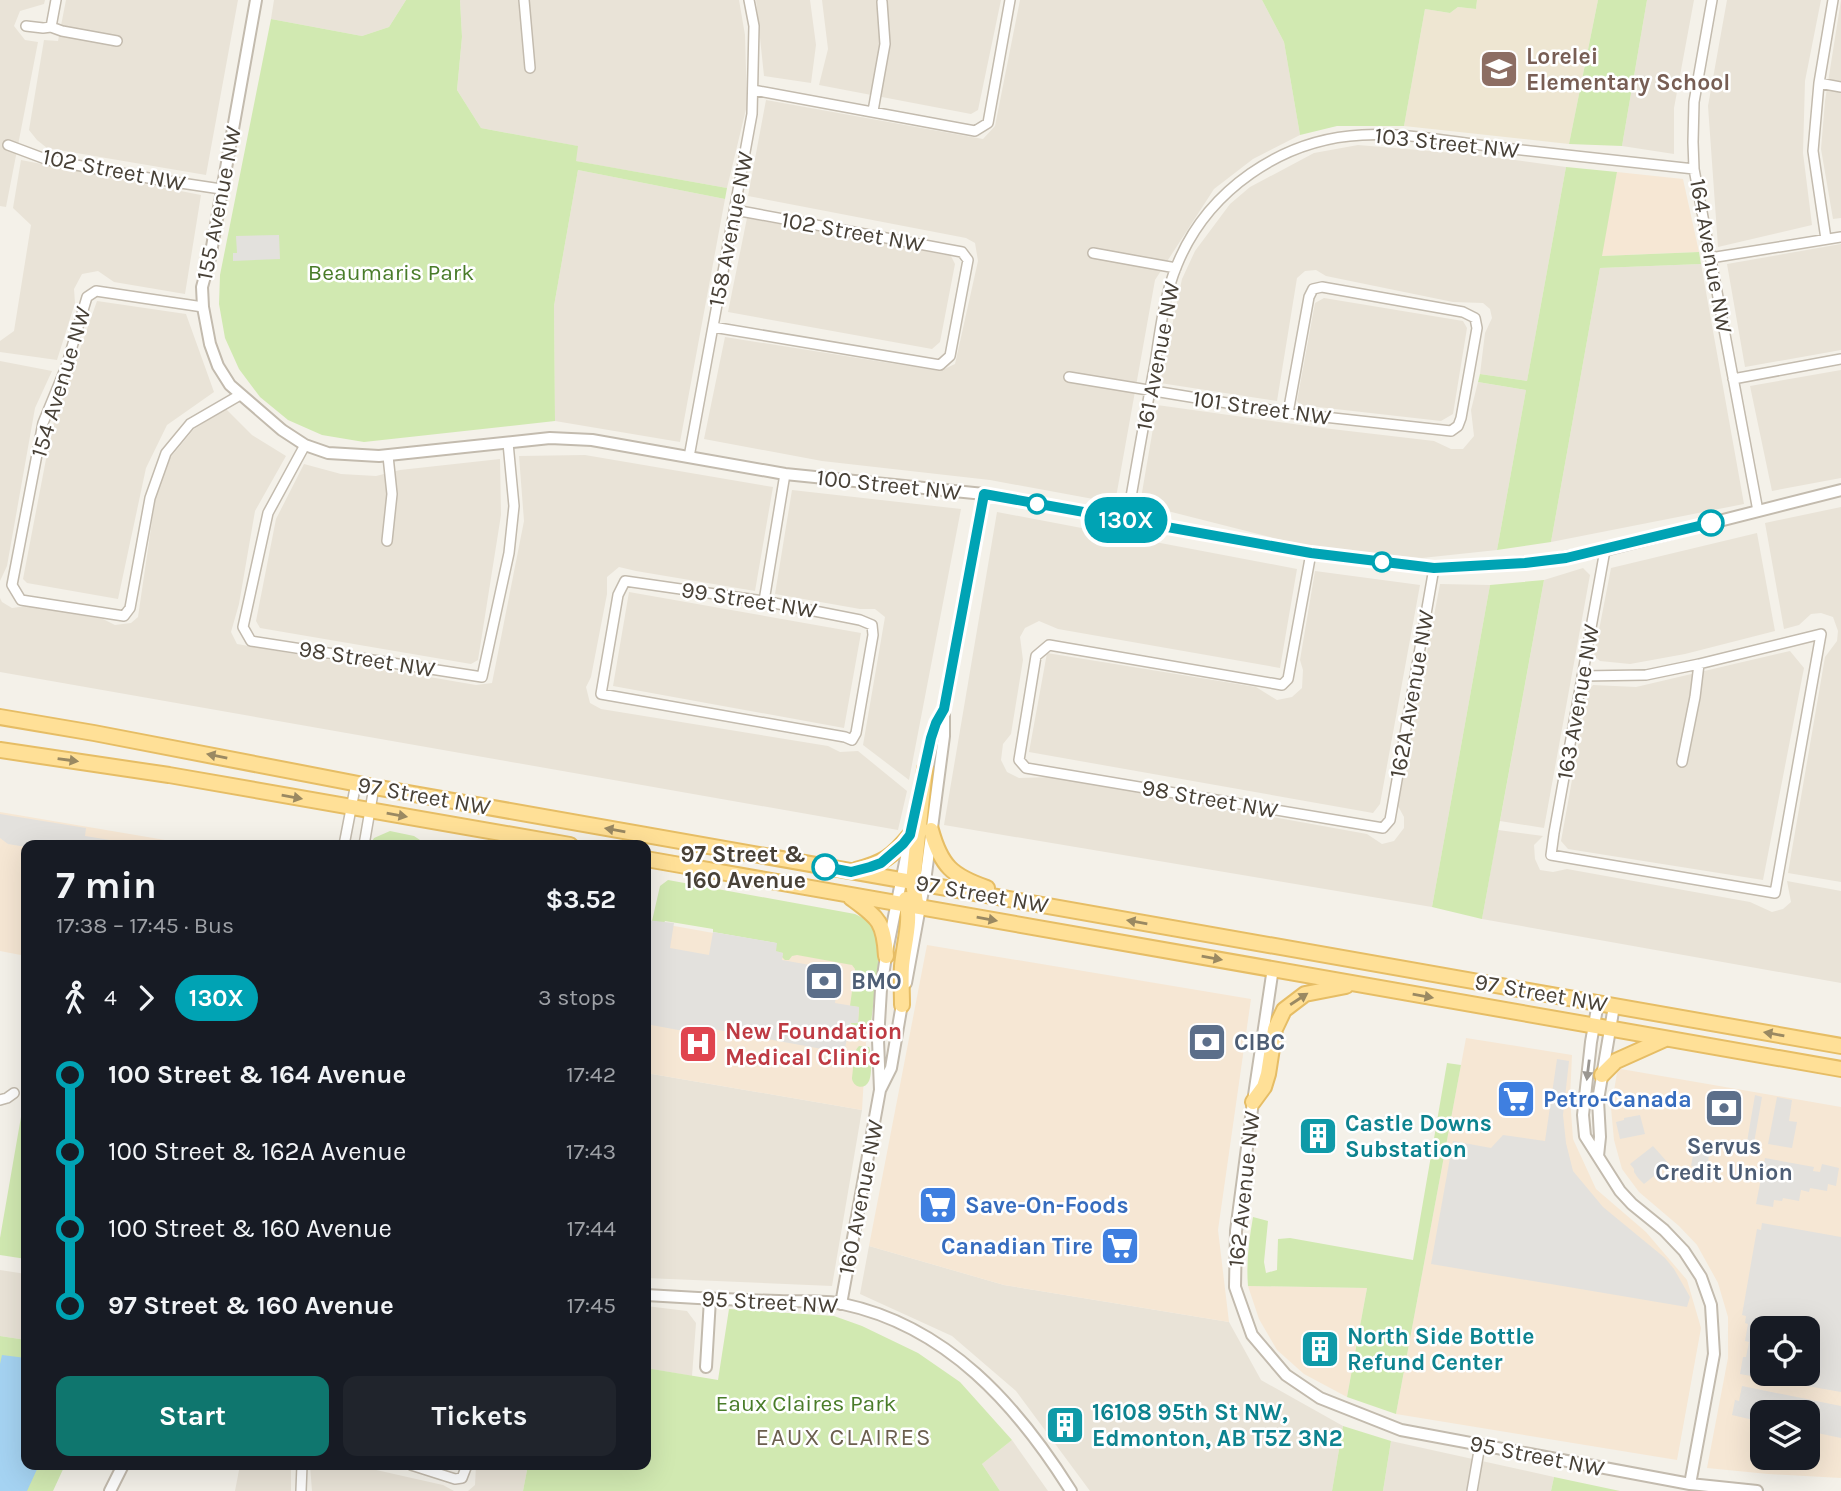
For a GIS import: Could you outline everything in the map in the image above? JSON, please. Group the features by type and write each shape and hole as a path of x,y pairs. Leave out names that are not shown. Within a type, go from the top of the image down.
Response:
{"main road":[{"name":"97 Street NW","path":"2,718 374,787 1841,1046"},
{"name":"97 Street NW","path":"0,750 169,775 541,840"},
{"path":"902,1005 902,966 908,905 916,903 913,882 925,769"},
{"path":"931,830 943,861 957,875 966,881 1024,901"},
{"path":"851,872 881,863 910,835"},
{"name":"97 Street NW","path":"651,860 1841,1069"},
{"path":"848,895 871,912 881,925 884,930 886,956"},
{"path":"1253,1102 1264,1087 1275,1029 1284,1010 1305,994 1356,984"},
{"path":"1602,1075 1616,1060 1666,1038"}],"street":[{"path":"51,27 56,0"},
{"name":"155 Avenue NW","path":"240,395 218,366 210,344 202,287 210,258 256,0"},
{"path":"524,0 530,68"},
{"name":"158 Avenue NW","path":"689,457 752,114 754,26 749,0"},
{"path":"753,90 975,131 988,123 1010,0"},
{"name":"164 Avenue NW","path":"1712,0 1695,102 1694,169 1758,511"},
{"path":"1826,239 1814,151 1819,83 1833,0"},
{"path":"873,111 885,44 882,2"},
{"path":"26,26 51,27 62,32 117,41"},
{"path":"1819,83 1841,87"},
{"name":"103 Street NW","path":"1217,202 1252,172 1294,149 1364,134 1694,169"},
{"name":"102 Street NW","path":"8,145 48,160 221,189"},
{"name":"161 Avenue NW","path":"1126,520 1165,308 1176,268 1195,230 1217,202"},
{"name":"102 Street NW","path":"713,327 940,365 950,356 968,260 962,252 735,210"},
{"path":"1710,258 1841,237"},
{"path":"1093,253 1176,268"},
{"name":"101 Street NW","path":"1069,377 1288,413 1445,432 1455,430 1461,418 1478,328 1475,318 1450,309 1322,287 1313,289 1309,297 1288,413"},
{"name":"154 Avenue NW","path":"203,307 96,291 87,297 66,367 43,423 12,585 21,600 124,616 130,608 150,498 166,453 190,424 240,395"},
{"path":"1733,379 1841,359"},
{"name":"100 Street NW","path":"240,395 282,430 305,445 328,453 388,456 551,438 592,440 785,474 984,494 1311,553 1434,568 1545,561 1605,550 1841,490"},
{"name":"98 Street NW","path":"305,445 268,513 243,627 251,641 482,677 509,553 514,506 508,443"},
{"path":"387,541 392,494 388,456"},
{"path":"764,601 785,474"},
{"name":"160 Avenue NW","path":"841,1304 880,1090 878,1040 886,956 908,905 931,830 944,736 944,709 984,494"},
{"name":"163 Avenue NW","path":"1605,550 1551,855 1775,893 1821,634 1699,664"},
{"name":"98 Street NW","path":"1311,553 1289,679 1282,685 1049,645 1036,656 1019,760 1026,768 1384,828 1390,820"},
{"name":"162A Avenue NW","path":"1390,820 1434,568"},
{"name":"99 Street NW","path":"625,581 764,601 864,621 872,625 873,635 856,733 852,740 601,694 618,595 625,581"},
{"path":"1582,676 1646,675 1699,664 1682,762"},
{"name":"160 Avenue NW","path":"913,882 910,835 931,738 944,709"},
{"path":"345,840 356,783"},
{"path":"365,840 374,787"},
{"name":"162 Avenue NW","path":"1277,946 1236,1231 1235,1287 1252,1335 1286,1375 1320,1398 1401,1430"},
{"path":"1598,1003 1583,1115 1585,1136 1620,1191 1684,1251 1701,1277 1711,1305 1714,1354 1690,1484"},
{"name":"160 Avenue NW","path":"880,1090 891,1068 902,1005"},
{"path":"1598,1156 1598,1100 1614,1006"},
{"path":"0,1100 14,1093"},
{"name":"95 Street NW","path":"651,1295 841,1304 905,1326 961,1360 988,1383 1023,1422 1072,1491"},
{"path":"705,1367 710,1299"},
{"name":"95 Street NW","path":"1401,1430 1690,1484 1756,1491"},
{"path":"1472,1491 1479,1445"},
{"path":"110,1491 120,1470"},
{"path":"301,1491 302,1470"},
{"path":"427,1470 455,1479 462,1478 465,1470"}],"shaded area":[{"path":"0,0 45,0 44,4 20,11 14,26 25,40 38,42 6,207 0,206"},
{"path":"66,0 238,0 206,175 47,148 29,130 44,40 58,41"},
{"path":"274,0 406,0 389,27 362,36 271,19"},
{"path":"460,0 739,0 745,35 747,105 727,188 575,161 577,146 481,128 457,90 462,37"},
{"path":"756,0 810,0 816,45 811,83 764,76"},
{"path":"822,0 1001,0 978,110 971,114 819,85 828,49"},
{"path":"1020,0 1262,0 1284,42 1300,135 1253,159 1214,189 1155,280 1115,503 990,480 822,461 704,439 725,337 940,371 955,364 978,261 975,243 966,238 748,196 766,100 983,139 995,126"},
{"name":"Lorelei Elementary School","path":"1477,0 1598,0 1569,144 1404,126 1425,9 1450,13 1458,7 1476,9"},
{"path":"1647,0 1694,0 1674,108 1674,154 1622,146"},
{"path":"1727,0 1821,0 1805,81 1803,153 1812,225 1718,247 1708,106"},
{"path":"1841,0 1841,218 1833,219 1821,149 1825,101"},
{"path":"1358,145 1478,155 1566,167 1527,381 1480,374 1485,333 1492,318 1490,309 1483,303 1453,302 1326,276 1316,270 1305,271 1297,278 1277,401 1160,383 1182,279 1195,251 1230,204 1250,187 1314,153"},
{"path":"21,160 201,195 185,294 114,282 98,271 82,274 74,289 75,303 57,360 0,352 0,341 14,331 31,225 13,208"},
{"path":"578,170 725,199 680,442 555,421 554,306"},
{"path":"1617,172 1683,179 1699,252 1601,256"},
{"path":"747,218 951,256 955,264 940,342 932,349 728,312"},
{"path":"279,235 280,259 233,261 233,253 237,253 236,236"},
{"path":"1841,244 1841,350 1745,367 1727,264"},
{"path":"1701,264 1744,504 1551,542 1600,268"},
{"path":"1324,298 1463,321 1467,328 1453,414 1441,421 1300,405 1297,401 1315,303"},
{"path":"97,301 186,314 214,392 167,425 146,468 118,599 27,583 23,579 52,428"},
{"path":"0,361 52,371 35,408 7,566 0,581"},
{"path":"1841,370 1841,478 1772,491 1750,386"},
{"path":"1478,382 1526,390 1497,550 1422,558 1305,546 1140,504 1157,405 1434,441 1451,449 1463,449 1474,436 1471,410"},
{"path":"226,409 252,435 286,456 255,511 239,604 231,632 237,644 476,685 492,683 524,521 519,456 585,455 773,487 755,591 619,567 607,577 607,594 591,677 586,687 590,703 601,709 828,746 840,752 858,751 907,791 898,830 0,672 0,598 12,608 27,606 103,619 115,625 131,623 138,617 156,494 170,458 194,429"},
{"path":"500,459 501,515 478,660 471,664 260,628 256,621 276,519 304,464 341,474 376,476 400,470"},
{"path":"792,490 961,509 909,780 863,745 885,617 875,609 860,609 775,594"},
{"path":"1841,507 1841,882 1788,873 1825,657 1837,641 1838,631 1833,617 1821,613 1811,614 1799,625 1784,629 1765,523"},
{"path":"997,512 1297,569 1280,668 1058,629 1039,621 1025,628 1020,637 1023,660 1011,734 1003,744 1001,760 1007,772 1019,778 1052,777 1367,834 1382,844 1394,841 1404,828 1404,817 1398,806 1440,584 1490,585 1432,907 944,825"},
{"path":"1757,533 1775,631 1685,654 1630,664 1600,661 1594,656 1611,568"},
{"path":"1583,568 1590,575 1544,828 1500,821 1544,580"},
{"path":"1315,571 1420,585 1380,804 1373,813 1029,752 1047,653 1256,687 1277,700 1292,697 1302,688 1303,670 1300,660"},
{"path":"629,592 861,633 844,728 613,686"},
{"path":"1790,651 1804,668 1763,880 1568,849 1561,841 1588,691 1593,685 1636,687"},
{"path":"0,812 165,840 21,840 21,955 0,951"},
{"path":"0,814 86,828 85,836 110,840 21,840 21,846 8,844 0,838"},
{"path":"1498,830 1543,836 1534,845 1535,859 1540,870 1553,872 1567,869 1750,902 1772,912 1783,909 1791,902 1787,881 1841,891 1841,983 1482,919"},
{"path":"651,921 674,923 670,948 709,955 713,932 777,943 776,951 783,953 782,960 810,965 806,991 836,996 835,1003 859,1007 858,1023 850,1023 844,1053 691,1025 689,1032 651,1025"},
{"path":"651,922 871,961 862,1110 651,1074"},
{"path":"927,945 1251,999 1218,1230 1229,1322 1004,1285 869,1246"},
{"path":"1466,1038 1572,1055 1570,1098 1573,1139 1596,1189 1646,1232 1687,1280 1701,1328 1677,1460 1396,1414"},
{"path":"1557,1059 1569,1061 1563,1115 1573,1171 1603,1207 1665,1258 1690,1297 1687,1307 1431,1264 1453,1141 1491,1148 1503,1135 1545,1141"},
{"path":"1621,1069 1841,1107 1841,1478 1707,1468 1728,1358 1728,1317 1718,1283 1697,1245 1639,1192 1622,1169 1614,1140 1611,1108 1617,1073"},
{"path":"651,1074 862,1110 832,1286 651,1278"},
{"path":"1755,1095 1762,1097 1754,1143 1747,1142"},
{"path":"1777,1097 1792,1100 1789,1121 1797,1122 1792,1148 1768,1144"},
{"path":"1640,1115 1645,1134 1620,1139 1616,1122"},
{"path":"1695,1145 1710,1148 1707,1169 1691,1166"},
{"path":"1653,1146 1669,1164 1644,1184 1630,1164"},
{"path":"1765,1158 1814,1167 1813,1171 1820,1172 1822,1164 1839,1168 1836,1186 1828,1184 1827,1191 1810,1188 1809,1192 1801,1190 1799,1201 1783,1198 1782,1201 1774,1200 1773,1207 1756,1204"},
{"path":"1762,1223 1841,1237 1841,1392 1807,1386 1820,1386 1820,1316 1750,1316 1750,1376 1740,1374 1749,1342 1745,1341 1748,1324 1745,1323 1746,1316 1742,1315 1757,1229 1761,1230"},
{"path":"869,1246 1004,1285 1229,1322 1261,1380 1343,1426 1332,1491 1090,1491 1016,1391 952,1336 860,1294"},
{"path":"0,1270 21,1273 21,1339 0,1336"},
{"path":"1248,1286 1367,1288 1347,1397 1304,1374 1277,1350 1259,1319"},
{"path":"651,1307 687,1311 696,1323 692,1376 651,1369"},
{"path":"1742,1386 1811,1400 1750,1400 1750,1419 1732,1415 1735,1400 1739,1401"},
{"path":"1820,1402 1841,1406 1841,1438 1820,1434"},
{"path":"1012,1440 1048,1491 1000,1491 982,1464"},
{"path":"1391,1441 1554,1477 1551,1491 1383,1491"},
{"path":"239,1470 291,1470 291,1491 235,1491"},
{"path":"310,1470 376,1470 443,1485 454,1491 312,1491"},
{"path":"476,1470 527,1470 523,1491 468,1491 475,1485"}],"green space":[{"name":"Beaumaris Park","path":"406,0 460,0 462,37 457,90 481,128 578,146 576,161 727,188 725,199 578,170 554,306 555,421 364,442 322,435 288,420 260,397 239,369 225,338 219,304 220,275 271,19 362,36 389,27"},
{"path":"1262,0 1477,0 1476,9 1458,7 1450,13 1425,9 1404,126 1337,126 1300,135 1284,42"},
{"path":"1598,0 1647,0 1622,146 1569,144"},
{"path":"1566,167 1617,172 1602,256 1699,252 1701,264 1600,268 1551,542 1497,550 1526,390 1478,382 1480,374 1527,381"},
{"path":"1544,580 1482,919 1432,907 1490,585"},
{"path":"390,831 414,836 420,840 373,840"},
{"path":"668,880 855,914 875,924 881,942 870,1031 853,1030 851,1023 858,1023 859,1007 850,1006 855,969 852,965 797,955 785,960 783,953 775,952 776,943 713,932 713,929 652,921 660,886"},
{"path":"859,1046 869,1047 871,1059 870,1078 862,1087 857,1086 852,1079 854,1056"},
{"path":"1447,1063 1461,1065 1396,1414 1347,1397 1367,1288 1248,1286 1250,1234 1253,1217 1268,1221 1264,1262 1266,1273 1277,1270 1278,1239 1290,1238 1413,1260"},
{"path":"21,1117 21,1258 0,1255 0,1238"},
{"name":"Eaux Claires Park","path":"729,1309 834,1316 862,1326 918,1353 960,1382 1012,1440 982,1464 1000,1491 523,1491 527,1470 651,1470 651,1369 718,1380"},
{"path":"0,1336 21,1339 21,1470 63,1470 53,1491 0,1491"},
{"path":"1343,1426 1391,1441 1383,1491 1332,1491"},
{"path":"1554,1477 1620,1491 1551,1491"}],"water":[{"path":"2,1355 21,1357 21,1470 37,1470 27,1491 0,1491"}],"bus line":[{"name":"130X","path":"825,867 851,872 881,863 910,835 931,738 944,709 984,494 1311,553 1434,568 1566,558 1711,523"}],"place":[{"name":"Lorelei Elementary School","path":"1499,69"},
{"name":"97 Street & 160 Avenue","path":"825,867"},
{"name":"BMO","path":"824,981"},
{"name":"CIBC","path":"1207,1042"},
{"name":"New Foundation Medical Clinic","path":"698,1044"},
{"name":"Petro-Canada","path":"1516,1099"},
{"name":"Servus Credit Union","path":"1724,1108"},
{"name":"Castle Downs Substation","path":"1318,1136"},
{"name":"Save-On-Foods","path":"938,1205"},
{"name":"Canadian Tire","path":"1120,1246"},
{"name":"North Side Bottle Refund Center","path":"1320,1349"},
{"name":"16108 95th St NW, Edmonton, AB T5Z 3N2","path":"1065,1425"}],"district":[{"name":"EAUX CLAIRES","path":"844,1437"}]}
